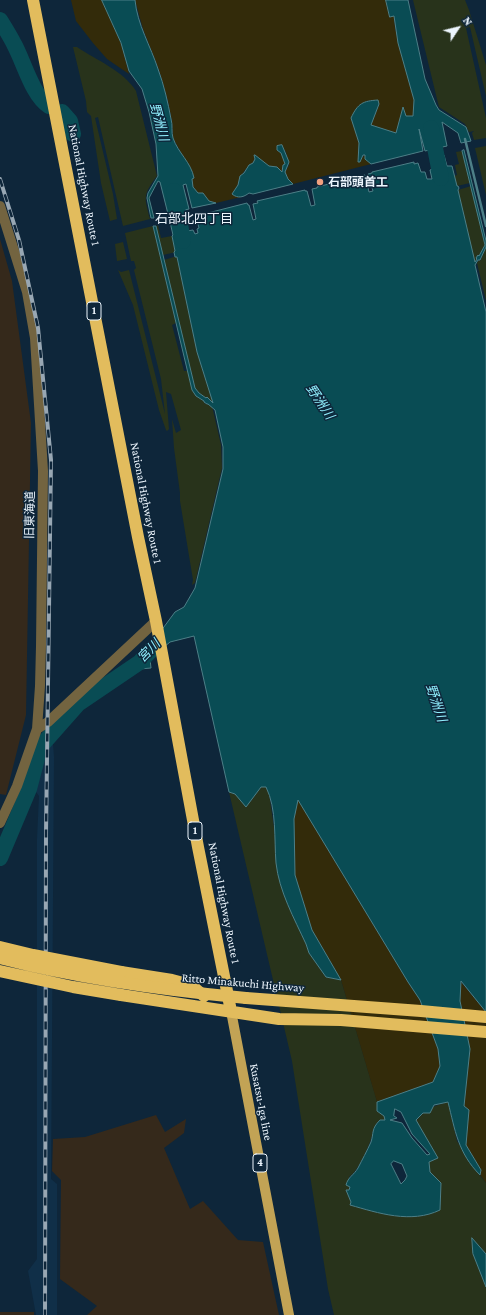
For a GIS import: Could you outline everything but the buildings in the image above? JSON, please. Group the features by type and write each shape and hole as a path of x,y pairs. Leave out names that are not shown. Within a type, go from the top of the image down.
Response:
{"highway":[{"name":"National Highway Route 1","path":"33,0 138,537 157,625 231,1011"},
{"path":"0,947 33,955 172,980 191,985 210,1001 231,1011"},
{"name":"Ritto Minakuchi Highway","path":"0,958 64,972 163,990 246,998 421,1011 486,1018"},
{"path":"0,971 73,987 279,1019 341,1020 486,1032"}],"main road":[{"name":"Kusatsu-Iga line","path":"231,1011 289,1315"}],"street":[{"name":"旧東海道","path":"0,206 27,292 35,338 43,471 42,646 37,729 17,786 0,823"},
{"path":"37,729 48,722 157,625"}],"shaded area":[{"path":"413,0 465,0 486,65 486,96 470,27 466,28 486,118 486,138 474,140 472,133 474,131 469,132 465,124 439,107"},
{"path":"73,47 77,47 109,66 131,84 136,91 157,176 149,188 146,196 150,219 123,226 98,117 95,118 113,194 117,219 110,221 101,183 91,116 87,112 86,101"},
{"path":"486,146 486,195 475,148"},
{"path":"462,151 470,183 457,186 454,176 457,175 455,165 459,164 456,152"},
{"path":"471,186 485,245 475,263 458,190"},
{"path":"158,225 161,238 172,236 176,252 163,255 156,226"},
{"path":"153,226 176,323 172,325 184,371 188,371 192,388 196,395 204,401 204,403 212,406 221,445 222,468 195,583 192,585 193,580 180,501 172,419 176,433 181,430 171,394 166,392 169,429 167,431 166,430 159,410 133,305 118,270 121,272 129,270 165,414 161,379 134,270 136,268 134,261 131,261 125,233"},
{"path":"0,239 12,281 31,423 26,715 6,795 0,794"},
{"path":"123,242 127,259 117,261 115,244"},
{"path":"486,248 486,301 477,263 479,260 480,261"},
{"path":"177,256 197,352 213,403 199,393 195,388 164,260"},
{"path":"53,744 51,1179 57,1184 57,1315 36,1315 28,1271 37,1259 37,839 39,796 34,789 42,751"},
{"path":"261,787 266,787 269,793 283,890 309,953 326,977 341,980 377,1101 377,1111 384,1116 385,1121 380,1120 375,1126 370,1142 361,1161 356,1170 349,1177 349,1190 346,1190 351,1202 350,1205 383,1214 406,1217 429,1214 440,1210 441,1183 430,1172 428,1162 438,1158 416,1121 430,1108 448,1102 457,1141 486,1183 486,1254 472,1239 473,1254 486,1287 486,1315 334,1315 328,1289 292,1061 229,792 251,801"},
{"path":"156,1115 165,1132 186,1119 184,1133 164,1148 190,1209 203,1201 238,1240 263,1242 279,1315 87,1315 97,1306 60,1279 61,1180 52,1171 53,1139 85,1137"},
{"path":"0,1312 34,1312 34,1315 0,1315"}],"sand":[{"path":"71,0 102,0 121,43 129,74 107,59 93,43 76,21"},
{"path":"135,0 386,0 390,16 394,16 395,28 414,100 413,116 406,116 403,109 396,133 371,125 379,105 378,100 366,101 357,133 359,143 358,161 365,155 365,159 371,164 293,184 288,179 285,172 289,165 286,152 281,145 277,146 277,150 281,153 285,164 283,165 282,172 277,167 269,166 254,156 254,161 240,176 238,185 232,194 241,197 216,203 209,201 198,193 193,187 188,163 173,138 168,101 159,70 143,29"},
{"path":"298,799 420,1000 438,1049 440,1066 433,1082 377,1102 341,980 312,930 295,875 294,819"},
{"path":"460,981 486,1012 486,1183 480,1175 481,1170 466,1145 469,1110 464,1106 470,1049 460,1001"}],"water":[{"path":"102,0 135,0 138,18 164,88 172,121 173,138 190,167 194,178 192,179 193,187 198,193 203,193 209,201 216,203 192,208 186,184 183,185 189,209 168,214 160,182 158,181 149,198 154,218 151,218 147,198 148,193 158,176 156,144 149,112 142,89 129,71 121,43"},
{"path":"386,0 408,0 425,79 436,105 439,110 466,127 471,141 461,143 458,133 442,122 447,146 425,151 419,129 423,151 371,164 365,159 365,155 363,155 360,162 358,162 359,143 351,118 356,109 365,102 378,100 379,104 371,125 396,133 403,107 406,116 413,116 414,100 398,43 394,16 390,17"},
{"path":"282,145 289,162 285,172 288,179 293,184 253,194 249,193 241,197 236,197 232,194 238,185 240,176 249,165 253,163 255,159 254,155 269,166 277,167 282,172 283,165 285,164 281,153 277,150 277,146"},
{"path":"464,150 486,241 486,247 480,260 478,260 475,265 486,312 486,1012 461,981 460,1001 470,1049 464,1106 469,1110 466,1145 481,1170 480,1175 462,1150 455,1132 448,1102 434,1105 430,1113 423,1113 416,1120 438,1158 429,1162 430,1172 441,1183 440,1210 429,1214 406,1217 383,1214 350,1205 351,1202 346,1190 349,1190 350,1187 346,1185 348,1180 358,1168 368,1149 375,1126 380,1120 385,1120 384,1116 377,1111 377,1102 433,1082 440,1066 438,1049 420,1000 298,800 294,819 295,875 312,930 341,980 326,977 309,953 280,884 276,863 272,805 266,787 261,787 246,807 235,794 229,792 194,636 170,642 150,659 151,668 140,669 135,662 152,643 175,612 184,607 195,588 223,469 223,447 215,410 196,396 192,390 153,226 156,226 195,388 199,393 206,398 207,397 213,403 197,352 177,257 175,257 170,222 184,219 187,231 193,230 195,234 198,233 197,229 199,228 196,216 247,203 249,205 253,220 256,219 253,204 258,203 257,201 305,190 307,191 311,206 315,205 312,189 365,175 369,192 373,191 368,174 414,162 414,164 418,163 421,172 425,172 427,179 432,179 430,170 433,169 430,158 444,155 447,166 452,166 457,186 459,188 458,190 475,262 485,245 462,151","holes":["395,1109 401,1112 412,1134 430,1154 427,1155 412,1138 402,1123 390,1120 397,1118 394,1116","394,1161 402,1164 407,1176 401,1184 391,1164"]},
{"path":"472,1238 486,1254 486,1287 473,1254"}],"waterway":[{"path":"0,20 18,51 33,86 43,101 49,106"},
{"path":"62,112 70,121 73,134"},
{"path":"431,128 441,178"},
{"path":"465,139 486,226"},
{"name":"野洲川","path":"174,191 183,241"},
{"name":"宮川","path":"0,858 29,789 40,747 78,704 140,662 152,649"}],"railway":[{"path":"0,179 19,240 38,328 51,460 46,833 45,1315"}],"place":[{"name":"石部頭首工","path":"320,182"}],"district":[{"name":"石部北四丁目","path":"194,219"}]}
